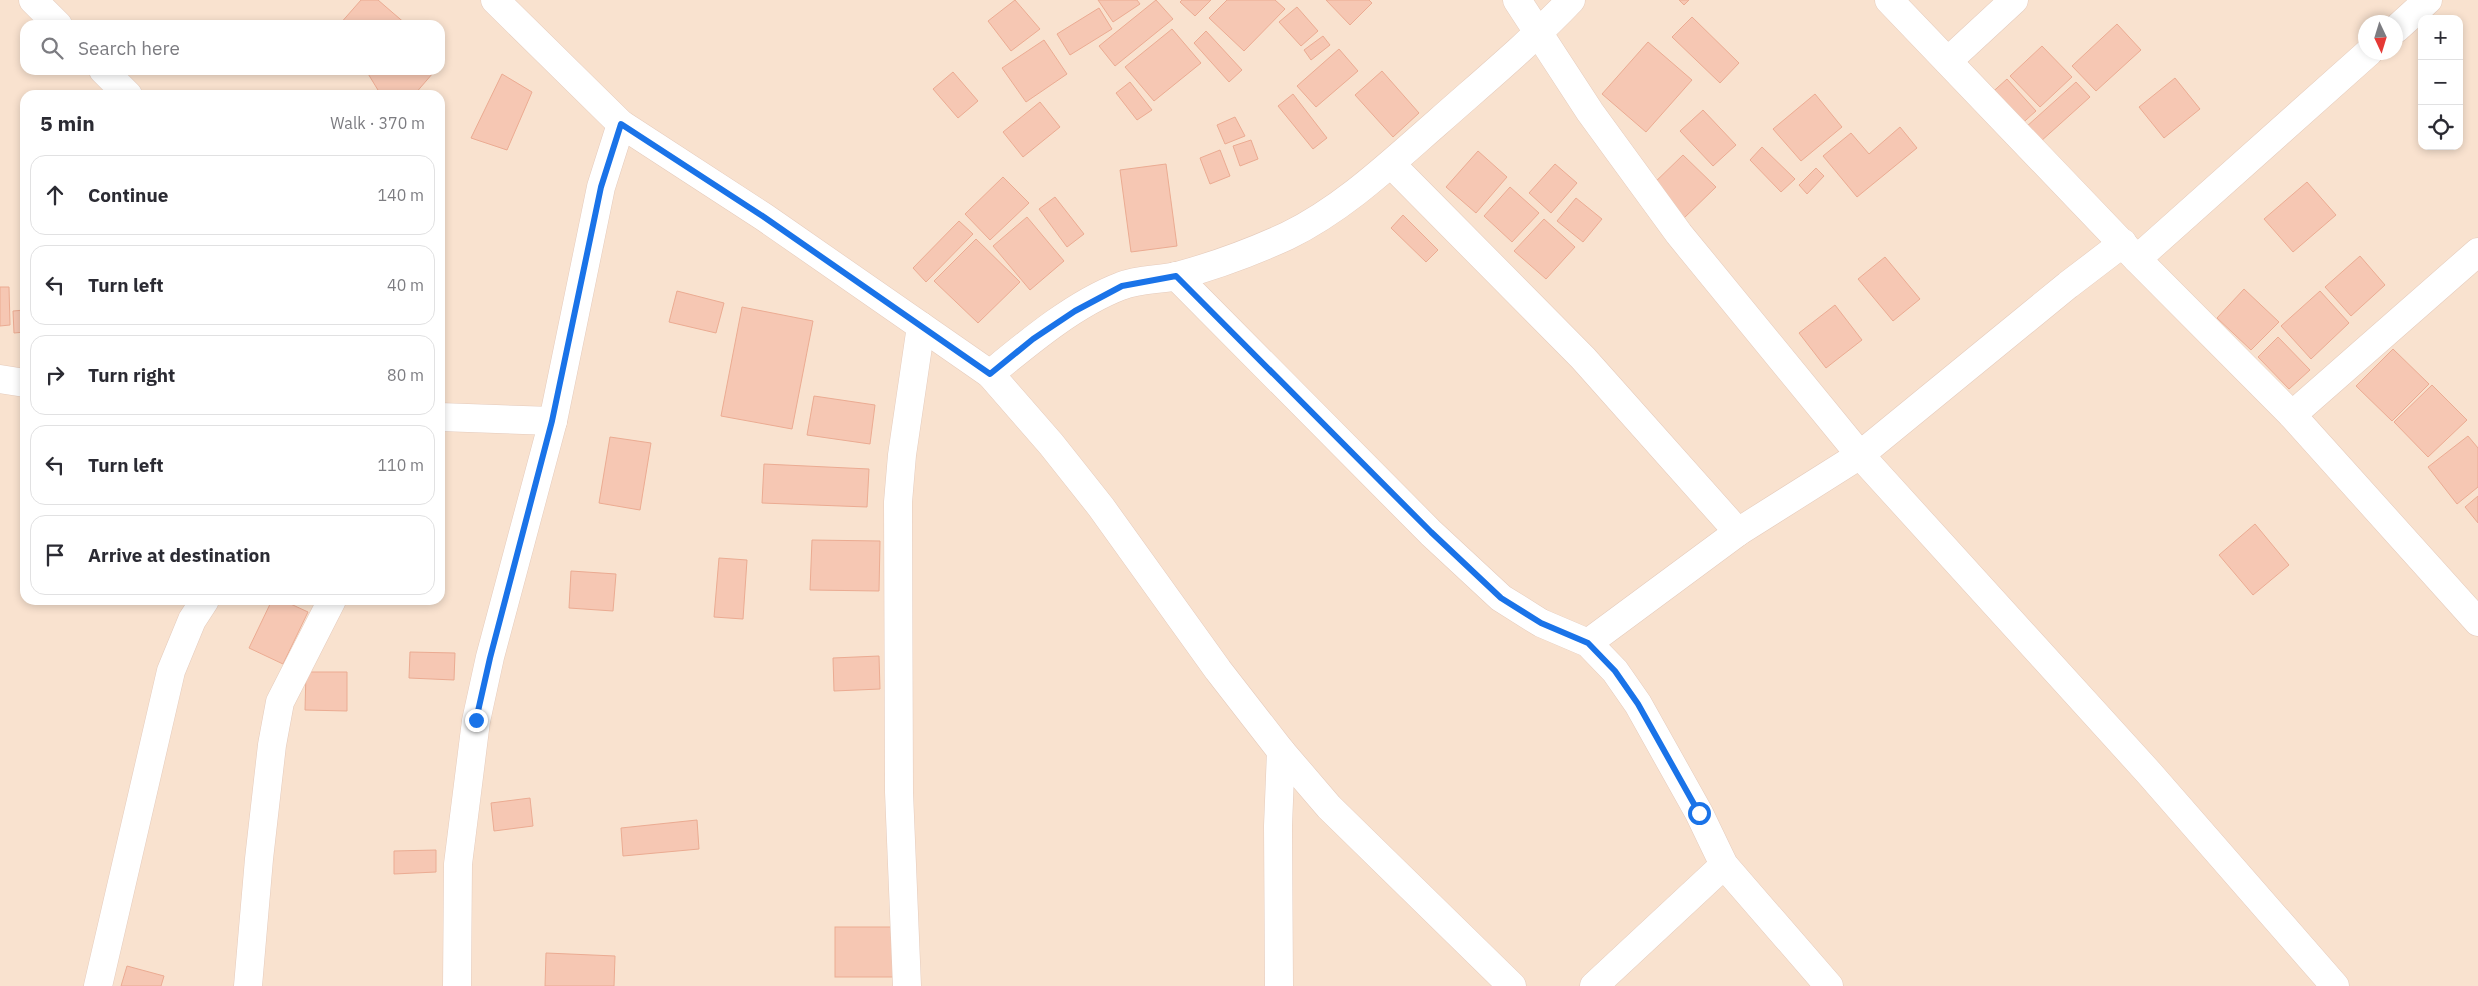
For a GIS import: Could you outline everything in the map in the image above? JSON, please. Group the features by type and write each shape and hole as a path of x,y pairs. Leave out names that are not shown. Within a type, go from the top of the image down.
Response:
{"street":[{"path":"33,0 53,20"},
{"path":"495,0 621,124 764,217 990,374 1051,444 1101,507 1218,670 1281,751 1350,828 1512,986"},
{"path":"1517,0 1590,112 1679,234 1860,455 2149,773 2335,986"},
{"path":"990,374 1033,339 1075,311 1122,286 1176,276 1288,235 1328,212 1390,164 1539,34 1571,0"},
{"path":"1889,0 2130,251 2292,415 2478,622"},
{"path":"1948,61 2014,0"},
{"path":"2403,23 2428,0"},
{"path":"1588,643 1738,532 1860,455 2068,285 2130,251 2359,60"},
{"path":"108,75 123,90"},
{"path":"457,986 458,864 476,720 490,658 552,421 601,187 621,124"},
{"path":"1390,164 1583,358 1738,532"},
{"path":"2292,415 2478,252"},
{"path":"1176,276 1424,526 1501,598 1541,623 1588,643 1615,671 1638,704 1699,813 1724,865 1829,986"},
{"path":"907,986 899,792 898,502 902,456 921,326"},
{"path":"0,379 20,382"},
{"path":"445,417 552,421"},
{"path":"98,986 171,671 192,620 202,605"},
{"path":"248,986 259,860 272,745 280,702 329,605"},
{"path":"1280,986 1278,826 1281,751"},
{"path":"1594,986 1724,865"}],"shaded area":[{"path":"0,0 2478,0 2478,986 0,986"}],"building":[{"path":"361,0 378,0 401,20 343,20"},
{"path":"1015,0 1040,29 1011,51 988,21"},
{"path":"1098,0 1137,0 1140,4 1113,22"},
{"path":"1156,0 1173,19 1115,66 1099,46"},
{"path":"1182,0 1211,0 1195,16 1180,2"},
{"path":"1227,0 1275,0 1285,9 1244,51 1209,18"},
{"path":"1326,0 1369,0 1372,3 1350,25"},
{"path":"1679,0 1689,0 1684,5"},
{"path":"1297,7 1318,31 1301,46 1279,22"},
{"path":"1099,8 1112,29 1070,55 1057,34"},
{"path":"1692,17 1739,63 1720,83 1672,37"},
{"path":"2117,24 2141,50 2096,91 2072,66"},
{"path":"1172,29 1201,63 1154,101 1125,67"},
{"path":"1206,31 1242,70 1229,82 1194,43"},
{"path":"1323,36 1330,45 1311,60 1304,50"},
{"path":"1044,40 1067,74 1026,102 1002,68"},
{"path":"1648,42 1692,80 1646,132 1602,94"},
{"path":"2042,46 2072,77 2040,107 2010,76"},
{"path":"1339,49 1358,71 1316,107 1297,86"},
{"path":"1382,71 1419,113 1393,137 1355,95"},
{"path":"953,72 978,101 958,118 933,89"},
{"path":"502,74 532,92 507,150 471,138"},
{"path":"369,75 431,75 418,90 378,90"},
{"path":"2175,78 2200,109 2164,138 2139,107"},
{"path":"2007,79 2036,111 2017,128 1987,97"},
{"path":"1130,82 1152,110 1137,120 1116,93"},
{"path":"2076,82 2090,97 2040,142 2026,127"},
{"path":"1293,94 1327,138 1313,149 1278,106"},
{"path":"1815,94 1842,127 1801,161 1773,129"},
{"path":"1040,102 1060,127 1023,157 1003,132"},
{"path":"1703,110 1736,145 1713,166 1680,131"},
{"path":"1235,117 1245,136 1225,144 1217,125"},
{"path":"1900,127 1917,148 1857,197 1823,156 1851,133 1869,154"},
{"path":"1251,140 1258,159 1240,166 1233,146"},
{"path":"1762,147 1795,179 1781,192 1750,160"},
{"path":"1220,150 1230,176 1210,184 1200,158"},
{"path":"1478,151 1507,177 1476,213 1446,187"},
{"path":"1683,155 1716,187 1683,219 1651,186"},
{"path":"1166,164 1177,246 1131,252 1120,170"},
{"path":"1555,164 1577,183 1551,213 1529,193"},
{"path":"1816,168 1824,176 1807,194 1799,185"},
{"path":"1003,177 1029,203 990,240 965,214"},
{"path":"2307,182 2336,215 2293,252 2264,219"},
{"path":"1510,187 1539,213 1512,242 1484,216"},
{"path":"1055,197 1084,234 1067,247 1039,209"},
{"path":"1576,198 1602,219 1583,242 1557,221"},
{"path":"1403,215 1438,250 1426,262 1391,228"},
{"path":"1027,217 1064,261 1030,290 993,246"},
{"path":"1544,219 1575,247 1546,279 1514,251"},
{"path":"959,221 973,234 926,282 913,268"},
{"path":"976,239 1020,282 978,323 934,281"},
{"path":"2360,256 2385,285 2351,316 2325,287"},
{"path":"1885,257 1920,299 1893,321 1858,279"},
{"path":"0,287 9,287 10,325 0,326"},
{"path":"2244,289 2279,322 2251,350 2217,318"},
{"path":"677,291 724,303 716,333 669,322"},
{"path":"2320,291 2349,323 2311,359 2281,326"},
{"path":"1835,305 1862,340 1826,368 1799,333"},
{"path":"742,307 813,321 792,429 721,416"},
{"path":"20,310 20,332 14,333 13,311"},
{"path":"2278,337 2310,370 2289,389 2258,357"},
{"path":"2393,349 2429,384 2392,421 2356,386"},
{"path":"2432,385 2467,420 2428,457 2394,422"},
{"path":"814,396 875,405 870,444 807,435"},
{"path":"2468,436 2478,448 2478,487 2457,504 2428,467"},
{"path":"610,437 651,443 640,510 599,503"},
{"path":"764,464 869,469 867,507 762,503"},
{"path":"2478,496 2478,523 2465,507"},
{"path":"2255,524 2289,565 2253,595 2219,555"},
{"path":"812,540 880,541 879,591 810,590"},
{"path":"719,558 747,560 743,619 714,617"},
{"path":"571,571 616,574 613,611 569,608"},
{"path":"270,605 293,605 308,612 283,664 249,648"},
{"path":"410,652 455,653 454,680 409,678"},
{"path":"879,656 880,689 834,691 833,658"},
{"path":"306,672 347,672 347,711 305,710"},
{"path":"530,798 533,826 494,831 491,803"},
{"path":"697,820 699,849 623,856 621,828"},
{"path":"436,850 436,872 394,874 394,851"},
{"path":"835,927 900,927 900,977 835,977"},
{"path":"546,953 615,956 614,986 545,986"},
{"path":"127,966 164,976 161,986 121,986"}],"route":[{"path":"476,720 490,658 552,421 582,286 601,187 621,124 764,217 990,374 1033,339 1075,311 1122,286 1176,276 1431,532 1501,598 1541,623 1588,643 1615,671 1638,704 1699,813"}]}
